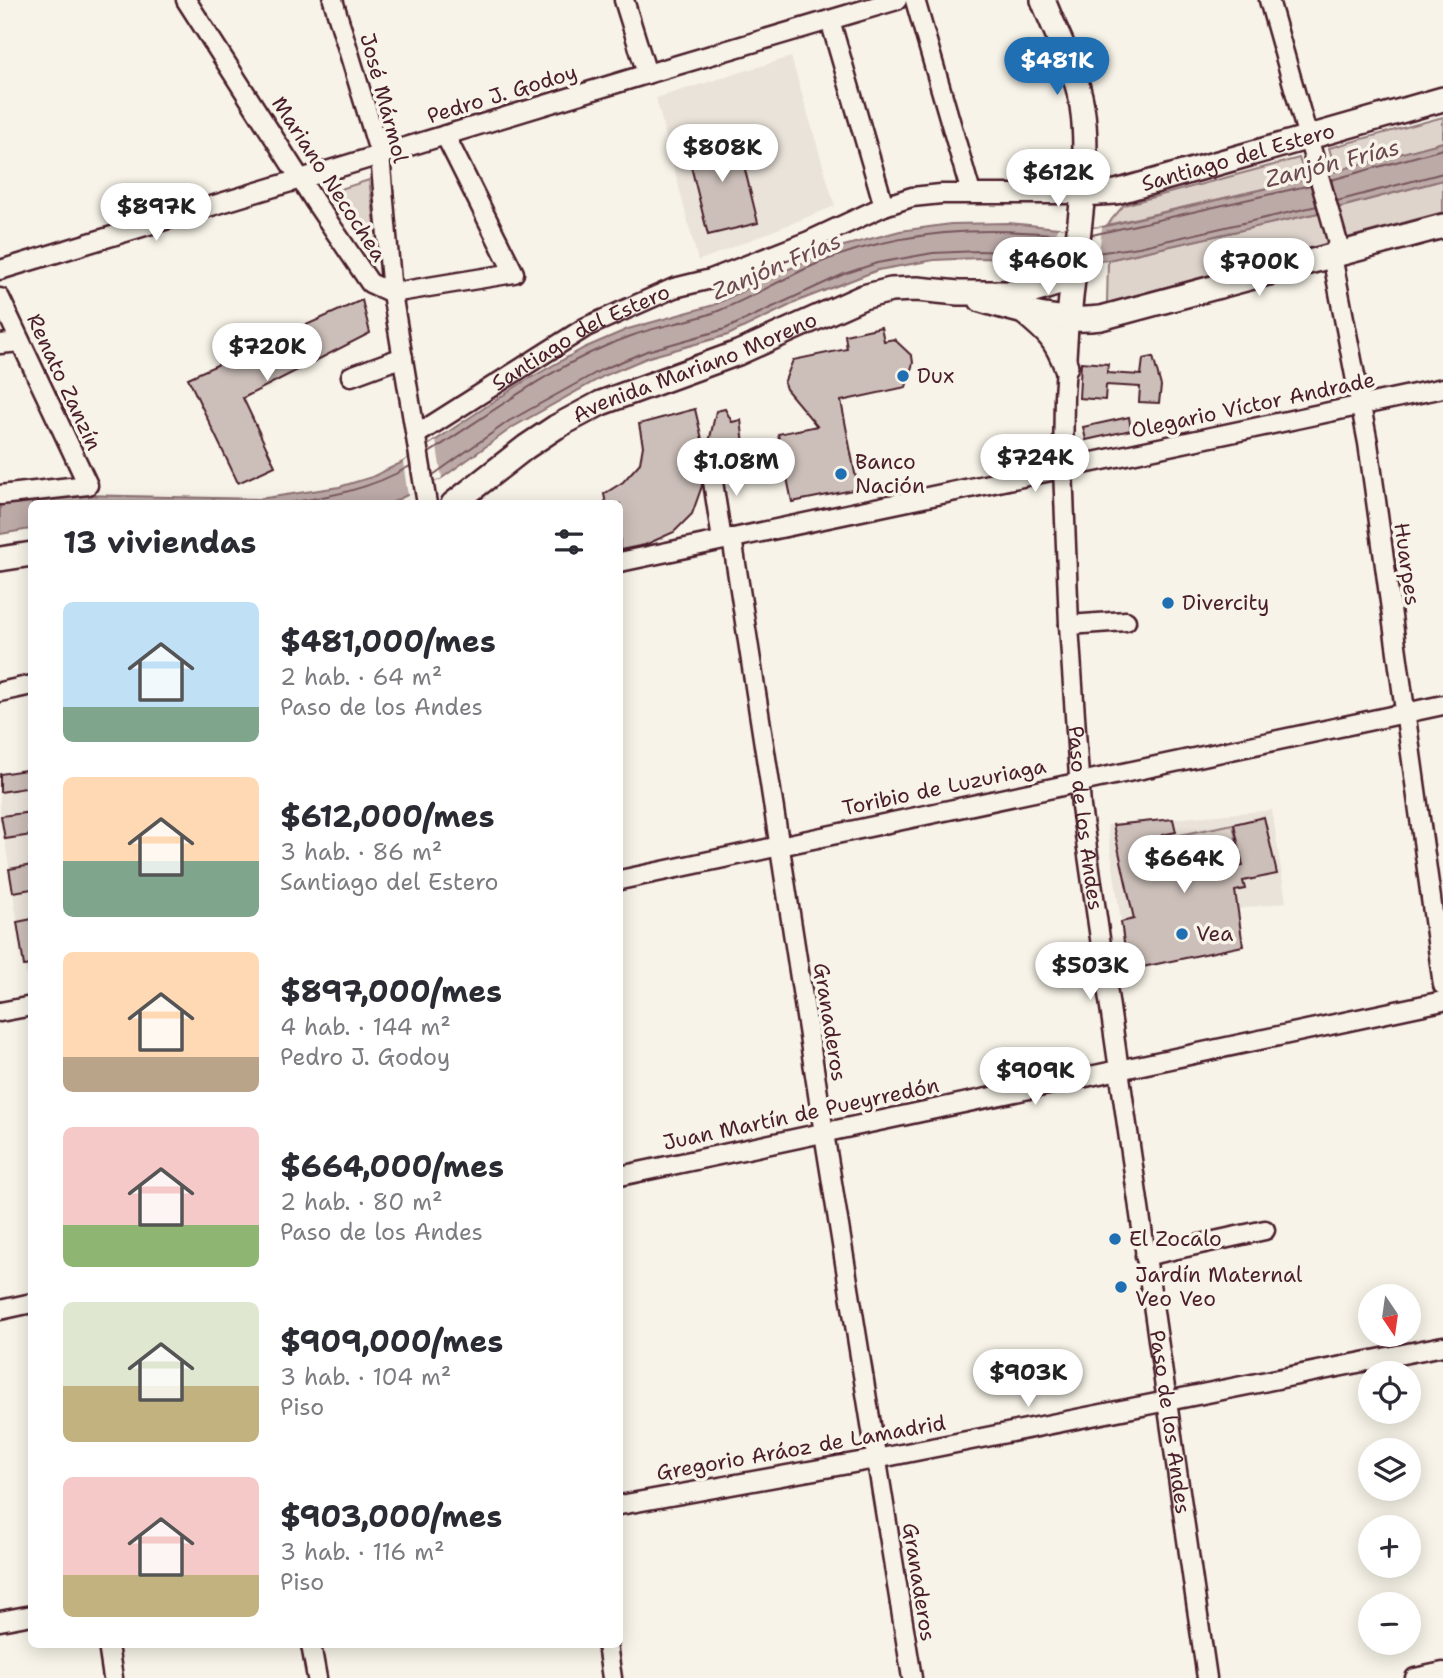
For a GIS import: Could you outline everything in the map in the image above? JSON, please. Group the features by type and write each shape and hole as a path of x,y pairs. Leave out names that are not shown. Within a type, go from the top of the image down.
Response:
{"main road":[{"name":"Paso de los Andes","path":"1043,0 1075,81 1081,103 1084,133 1082,194 1069,319"},
{"name":"Santiago del Estero","path":"1082,194 1116,192 1443,99"},
{"name":"Avenida Mariano Moreno","path":"958,293 1026,314 1069,319 1101,318 1443,226"},
{"name":"Avenida Mariano Moreno","path":"458,500 526,447 601,403 738,353 863,297 902,289 958,293 1034,291 1073,270"},
{"path":"1026,314 1048,332 1058,345 1066,366"},
{"path":"0,559 28,555"}],"street":[{"name":"Mariano Necochea","path":"186,0 370,283 392,293"},
{"name":"José Mármol","path":"333,0 380,155 392,293"},
{"path":"624,0 647,74"},
{"name":"Pedro J. Godoy","path":"0,270 897,0"},
{"path":"915,0 971,193"},
{"name":"Huarpes","path":"1269,0 1338,243 1332,256 1361,406 1443,985"},
{"path":"830,20 884,206"},
{"path":"425,487 392,293 514,273 445,135"},
{"name":"Santiago del Estero","path":"418,443 586,327 674,288 721,275 809,241 884,206 919,196 971,193 1082,194"},
{"name":"Renato Zanzín","path":"0,298 88,485 0,495"},
{"name":"Paso de los Andes","path":"1069,319 1063,468 1079,782 1207,1678"},
{"path":"0,344 20,342"},
{"path":"351,376 403,356"},
{"name":"Olegario Víctor Andrade","path":"623,561 1443,388"},
{"name":"Granaderos","path":"710,461 727,539 780,845 912,1678"},
{"path":"1069,625 1126,621"},
{"path":"0,692 28,686"},
{"name":"Toribio de Luzuriaga","path":"623,879 1443,705"},
{"name":"Juan Martín de Pueyrredón","path":"623,1175 1443,1001"},
{"path":"0,1013 28,1007"},
{"path":"1145,1256 1265,1230"},
{"path":"0,1310 28,1304"},
{"name":"Gregorio Aráoz de Lamadrid","path":"623,1504 876,1459 1443,1346"},
{"path":"0,1621 28,1616"},
{"path":"108,1648 113,1678"},
{"path":"312,1648 317,1678"},
{"path":"607,1648 612,1678"},
{"path":"1415,1678 1443,1672"}],"shaded area":[{"path":"791,57 835,206 698,261 656,98"},
{"path":"1443,117 1443,142 1336,172 1329,148"},
{"path":"1299,158 1306,179 1107,225 1124,205"},
{"path":"369,180 381,266 334,191"},
{"path":"1443,180 1443,212 1107,303 1108,260 1318,213"},
{"path":"28,769 27,982 0,809 0,774"},
{"path":"1272,810 1286,902 1238,909 1236,898 1121,922 1107,825"},
{"path":"1233,824 1241,863 1174,877 1166,838"}],"water":[{"path":"1443,142 1443,180 1318,213 1108,260 979,258 934,260 878,270 803,299 728,335 649,357 604,376 513,427 442,478 397,500 28,500 28,529 0,534 0,501 80,495 259,499 339,487 372,477 403,462 520,384 584,348 628,329 714,305 840,247 900,231 951,224 1009,223 1068,229 1102,227 1306,179"}],"pier":[{"path":"1102,227 1098,261 1054,261 1057,228"},
{"path":"436,441 442,478 408,496 403,462"}],"building":[{"path":"736,133 758,223 708,235 686,146"},
{"path":"362,300 370,333 243,398 275,466 238,483 188,378"},
{"path":"881,327 884,341 894,339 912,356 913,363 906,387 841,401 858,489 792,502 778,434 817,426 786,389 784,383 793,360 847,349 845,335"},
{"path":"1153,357 1161,386 1159,403 1139,402 1140,387 1106,385 1105,400 1079,398 1081,362 1108,364 1107,373 1141,375 1143,359"},
{"path":"695,409 705,452 699,459 702,486 692,514 674,532 645,545 623,549 623,500 605,500 604,494 623,482 640,463 643,446 639,424"},
{"path":"725,409 732,422 741,420 744,444 731,456 720,449 707,451 716,411"},
{"path":"1129,417 1131,430 1086,440 1083,427"},
{"path":"28,770 28,788 0,792 0,774"},
{"path":"28,813 28,836 5,839 1,816"},
{"path":"1264,817 1277,874 1243,881 1245,889 1235,891 1243,946 1128,970 1121,922 1134,919 1113,825 1173,819 1176,832 1162,835 1172,880 1243,866 1234,824"},
{"path":"28,866 28,890 13,892 9,869"},
{"path":"28,920 28,966 24,966 17,922"}],"place":[{"name":"Dux","path":"903,376"},
{"name":"Banco Nación","path":"841,474"},
{"name":"Divercity","path":"1168,603"},
{"name":"Vea","path":"1182,934"},
{"name":"El Zocalo","path":"1115,1239"},
{"name":"Jardín Maternal Veo Veo","path":"1121,1287"}],"water label":[{"name":"Zanjón Frías","path":"1332,163"},
{"name":"Zanjón Frías","path":"776,266"}]}
